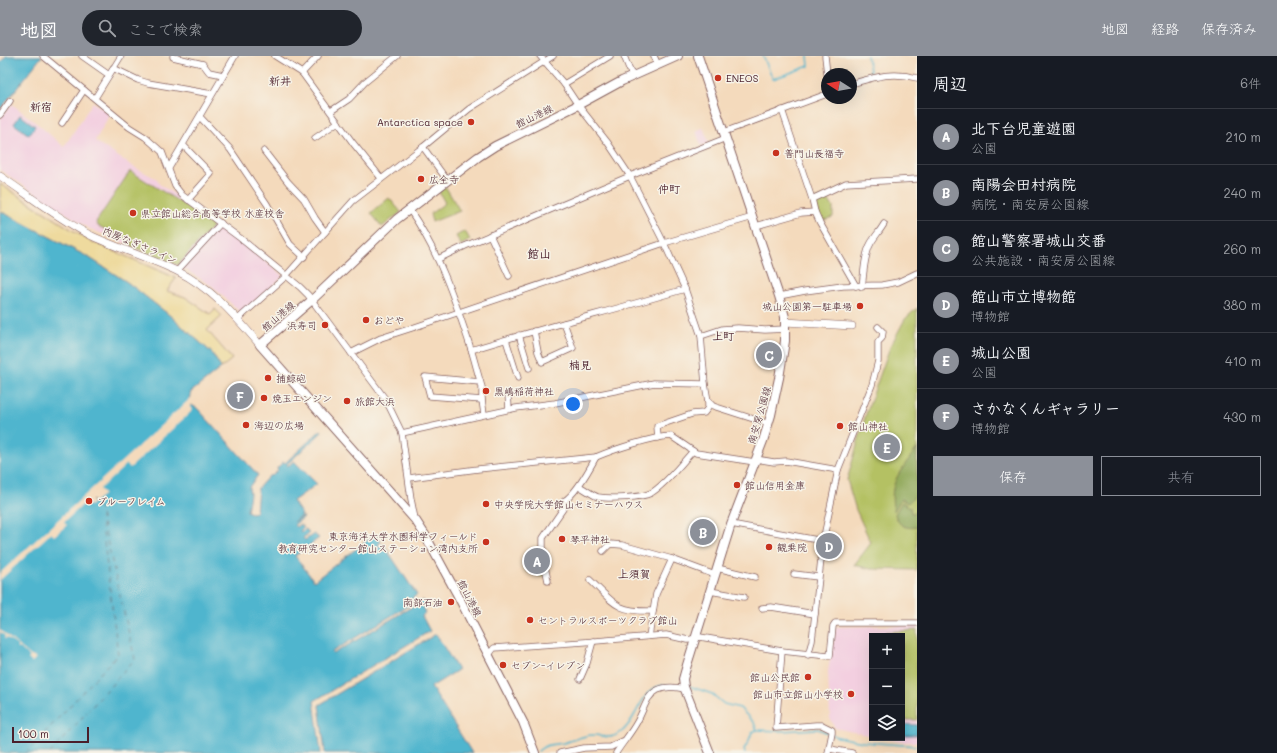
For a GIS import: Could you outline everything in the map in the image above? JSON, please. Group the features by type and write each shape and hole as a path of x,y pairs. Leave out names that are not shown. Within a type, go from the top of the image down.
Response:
{"main road":[{"name":"館山港線","path":"534,751 523,722 426,535 416,521 260,345 312,300 397,219 447,180 495,146 578,105 632,76 678,56"},
{"name":"南安房公園線","path":"684,687 686,665 731,524 769,424 779,378 786,326 779,296 698,56"},
{"path":"684,687 710,753"}],"street":[{"path":"43,56 129,127 145,137 162,152 179,192 286,274 312,300 386,400 402,433 411,499 416,521"},
{"path":"82,56 109,75"},
{"path":"94,98 120,56"},
{"path":"173,56 202,64 209,72 223,75"},
{"path":"169,168 235,56"},
{"path":"275,56 302,73 381,178"},
{"path":"302,73 318,56"},
{"path":"331,112 349,99 365,82 397,56"},
{"path":"540,56 564,84 578,105 608,143 630,176 664,243 685,289 701,336 708,408 704,413 692,414 657,426 658,438"},
{"path":"238,319 284,278 353,201 469,109 553,56"},
{"path":"564,84 610,56"},
{"path":"624,56 632,76"},
{"path":"654,56 658,65"},
{"path":"825,56 826,68"},
{"path":"113,68 148,83 212,94"},
{"path":"857,82 880,76 896,74 917,78"},
{"path":"62,123 84,90"},
{"path":"438,259 490,235 782,110 821,96"},
{"path":"0,115 10,101"},
{"path":"782,110 815,212 856,286"},
{"path":"200,117 230,149 267,204 290,244 304,257"},
{"path":"315,138 338,122"},
{"path":"183,145 211,174 188,200"},
{"path":"422,147 447,180"},
{"path":"264,151 288,182 304,199 325,232"},
{"name":"内房なぎさライン","path":"0,176 92,236 177,271 210,292 238,319 260,345"},
{"path":"812,199 846,183 917,180"},
{"path":"409,209 424,230 438,259 458,312 482,387 484,414"},
{"path":"756,226 801,213 815,212"},
{"path":"351,353 381,338 664,243 753,217"},
{"path":"177,271 221,223"},
{"path":"862,287 867,252 884,224"},
{"path":"490,235 509,276"},
{"path":"779,296 843,286 882,286 898,282 917,273"},
{"path":"471,350 519,335 685,289"},
{"path":"534,331 538,352 542,362 573,348 564,323"},
{"path":"701,336 722,329 738,328 765,330 786,326 852,326"},
{"path":"808,655 812,641 816,614 818,578 823,541 838,470 872,385 878,361 878,342 882,338 883,332 878,327"},
{"path":"519,335 529,368"},
{"path":"506,340 518,378"},
{"path":"480,382 425,377 430,396 482,400"},
{"path":"402,433 509,409 556,403 654,383 705,384"},
{"path":"508,394 509,409"},
{"path":"708,401 713,406 769,424"},
{"path":"409,478 478,469 596,457 608,452 658,438 671,436 696,453 774,462 786,461 838,470"},
{"path":"579,486 596,496 607,498 632,497 650,493 665,482 692,451"},
{"path":"548,581 543,557 543,538 565,506 564,502 570,498 579,486 596,457"},
{"path":"731,524 823,541"},
{"path":"603,551 610,544 614,544 716,571 755,577"},
{"path":"649,636 656,594 672,559"},
{"path":"794,574 818,578"},
{"path":"590,580 615,604 623,608 637,611 653,611"},
{"path":"710,591 744,597"},
{"path":"762,608 771,607 816,614"},
{"path":"488,656 494,648 666,635 688,640 700,637 808,655 830,656 834,623 917,622"},
{"path":"580,679 587,663 593,641"},
{"path":"782,651 776,728 822,725 832,730 829,751 852,753"},
{"path":"616,753 638,721 648,699 653,693 663,688 684,687"},
{"path":"560,753 584,748 611,747 624,741"}],"shaded area":[{"name":"県立館山総合高等学校 水産校舎","path":"93,102 110,114 95,141 132,166 157,179 159,184 217,223 282,275 282,277 241,313 212,286 178,265 88,228 0,170 0,119 12,104 64,147"},
{"path":"703,128 709,143 701,146 696,131"},
{"name":"館山市立館山小学校","path":"917,626 917,742 897,741 905,741 905,633 869,633 869,735 835,728 830,718 828,671 836,627"}],"green space":[{"path":"130,171 215,224 178,265 131,246 132,241 98,226 96,222"},
{"path":"445,186 460,211 432,222 430,214 445,203 439,192"},
{"path":"826,196 833,207 833,217 821,221 814,200"},
{"path":"389,198 401,212 382,227 371,213"},
{"path":"465,231 470,240 461,245 456,236"},
{"path":"917,308 917,570 871,569 854,565 871,543 856,510 847,480 866,414 890,347 905,319"},
{"path":"917,448 917,494 908,503 901,499 894,511 892,501 894,484 901,470"},
{"path":"902,502 910,507 911,513 917,512 917,527 909,528 903,526 896,518 895,514"},
{"path":"540,544 545,572 544,576 542,577 526,571"},
{"path":"917,630 917,720 905,720 905,633 886,632"}],"sand":[{"path":"0,184 88,240 176,278 167,291 185,297 210,314 215,309 222,316 207,330 232,359 221,368 212,353 168,314 127,282 88,257 0,211"}],"water":[{"path":"6,56 42,56 0,110 0,63"},
{"path":"20,115 35,126 29,135 14,124"},
{"path":"0,211 88,257 127,282 168,314 212,353 221,368 190,393 191,405 197,408 258,475 249,487 250,494 247,511 251,513 256,512 258,488 270,475 272,476 278,470 277,468 283,462 285,463 321,430 322,432 287,464 288,466 294,461 317,484 293,501 302,515 294,522 303,516 304,517 294,525 296,527 300,524 304,527 300,531 301,532 306,529 309,533 303,538 305,540 314,534 319,538 295,556 314,581 374,535 375,537 377,536 381,542 378,545 379,547 383,544 417,595 412,598 414,602 332,652 333,654 423,600 425,604 422,606 425,613 422,616 430,631 314,701 321,753 0,753"},
{"path":"436,634 458,670 431,687 472,753 325,753 319,705"},
{"path":"905,724 917,725 917,735 905,735"}],"pier":[{"path":"193,396 193,403 190,406 193,410 130,468 127,464 100,489 104,494 90,506 86,502 64,522 67,525 54,536 51,533 0,580 0,573"},
{"path":"0,630 31,656 36,658 32,662 28,659 30,657 20,648 18,649 18,646 7,638 4,638 5,636 0,632"}],"waterway":[{"path":"763,56 773,79 809,66 808,56"},
{"path":"867,56 871,75"},
{"path":"538,751 548,745 564,743 586,736 593,735 610,737 620,733 631,720 645,697 658,687 667,685"},
{"path":"686,685 712,694 724,704 740,708 754,723 757,730 780,731 818,729 838,737 863,742 917,746"},
{"path":"745,753 744,749 752,732 757,730"}],"ferry route":[{"path":"50,753 135,659 100,510 92,500"},
{"path":"26,753 118,654 101,517"}],"place":[{"name":"ENEOS","path":"718,78"},
{"name":"Antarctica space","path":"471,122"},
{"name":"普門山長福寺","path":"776,153"},
{"name":"広全寺","path":"421,179"},
{"name":"県立館山総合高等学校 水産校舎","path":"133,213"},
{"name":"城山公園第一駐車場","path":"860,306"},
{"name":"おどや","path":"366,320"},
{"name":"浜寿司","path":"325,325"},
{"name":"館山警察署城山交番","path":"769,355"},
{"name":"捕鯨砲","path":"268,378"},
{"name":"黒嶋稲荷神社","path":"486,391"},
{"name":"さかなくんギャラリー","path":"240,396"},
{"name":"焼玉エンジン","path":"264,398"},
{"name":"旅館大浜","path":"347,401"},
{"name":"海辺の広場","path":"246,425"},
{"name":"館山神社","path":"840,426"},
{"name":"城山公園","path":"887,447"},
{"name":"館山信用金庫","path":"737,485"},
{"name":"ブルーフレイム","path":"89,501"},
{"name":"中央学院大学館山セミナーハウス","path":"486,504"},
{"name":"南陽会田村病院","path":"703,532"},
{"name":"琴平神社","path":"562,539"},
{"name":"東京海洋大学水圏科学フィールド 教育研究センター館山ステーション湾内支所","path":"486,542"},
{"name":"館山市立博物館","path":"829,546"},
{"name":"観乗院","path":"769,547"},
{"name":"北下台児童遊園","path":"537,561"},
{"name":"南部石油","path":"451,602"},
{"name":"セントラルスポーツクラブ館山","path":"530,620"},
{"name":"セブン-イレブン","path":"503,665"},
{"name":"館山公民館","path":"808,677"},
{"name":"館山市立館山小学校","path":"851,694"}],"district":[{"name":"新井","path":"280,81"},
{"name":"新宿","path":"41,107"},
{"name":"仲町","path":"669,189"},
{"name":"館山","path":"539,254"},
{"name":"上町","path":"723,336"},
{"name":"楠見","path":"580,365"},
{"name":"上須賀","path":"634,574"}]}
